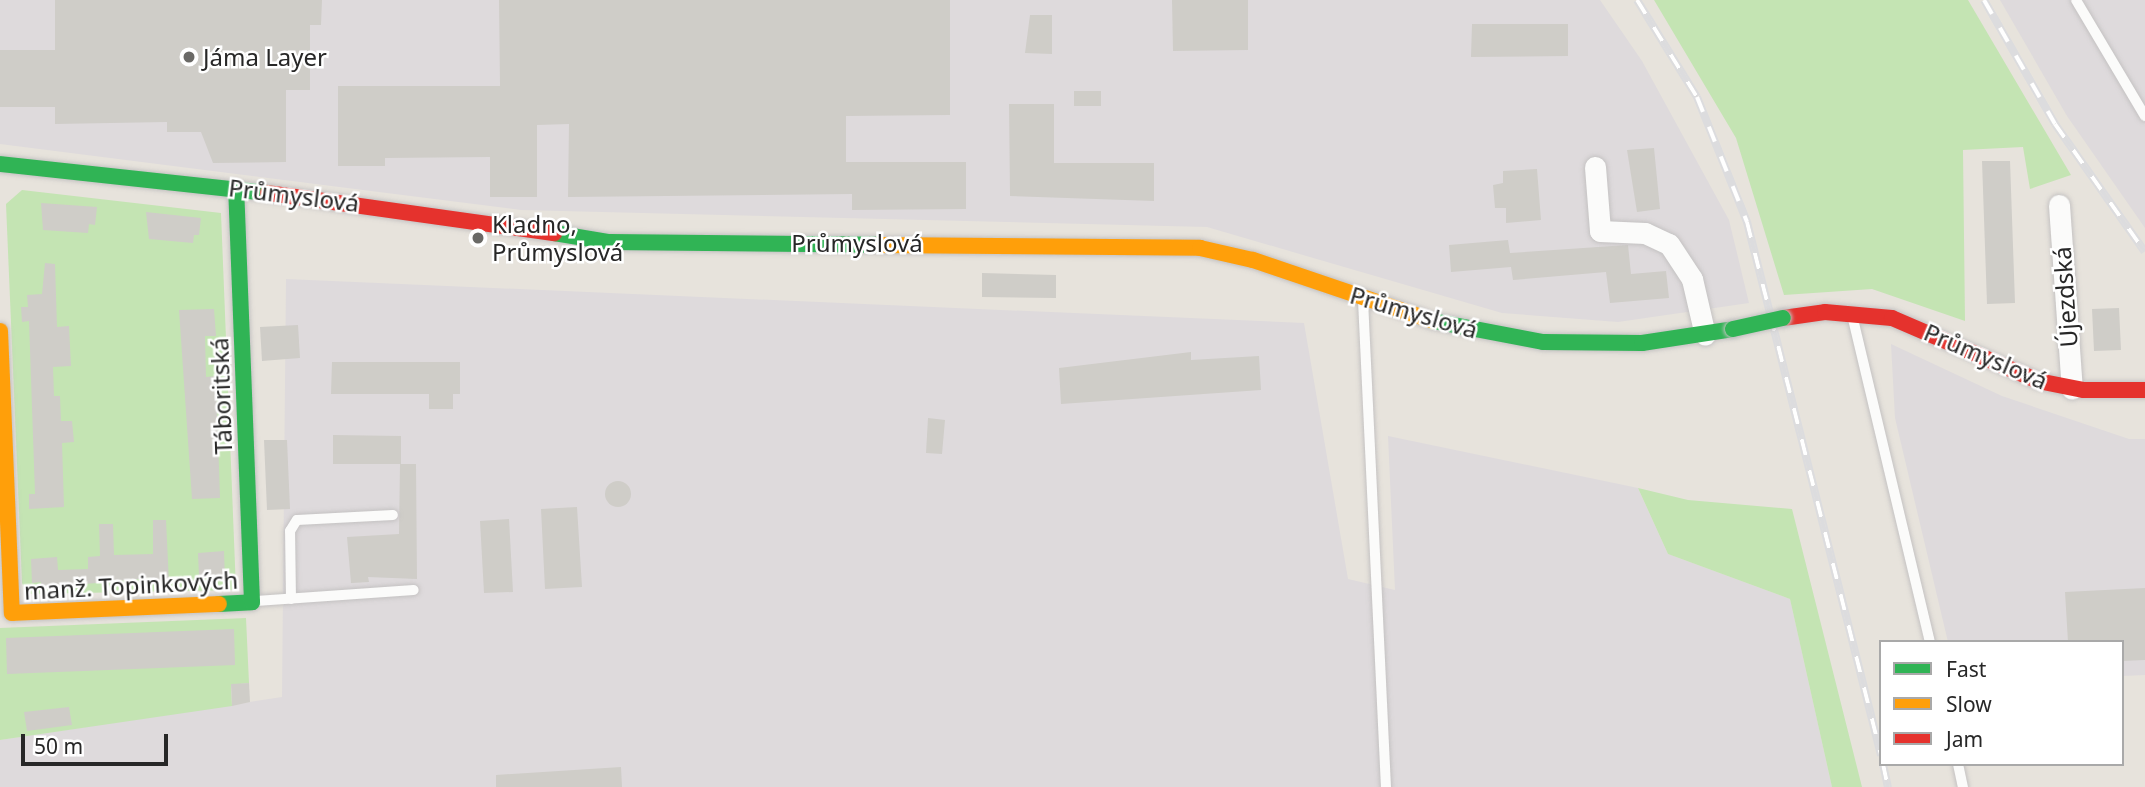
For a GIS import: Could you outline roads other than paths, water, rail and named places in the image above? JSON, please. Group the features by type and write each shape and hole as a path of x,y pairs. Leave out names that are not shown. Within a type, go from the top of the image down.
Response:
{"street":[{"name":"Průmyslová","path":"0,164 236,188 609,242 1200,248 1237,254 1461,327 1543,342 1622,344 1705,335 1783,318 1851,313 1892,318 2014,373 2072,389 2145,390"},
{"path":"1595,167 1600,231 1645,233 1669,244 1692,279 1705,335"},
{"name":"Táboritská","path":"236,188 252,602"},
{"name":"Újezdská","path":"2059,205 2072,389"},
{"name":"manž. Topinkových","path":"0,331 12,613 252,602"}],"lane":[{"path":"2076,0 2145,116"},
{"path":"1363,297 1385,787"},
{"path":"1851,313 1930,640"},
{"path":"291,599 290,531 297,520 393,515"},
{"path":"252,602 414,590"},
{"path":"1959,766 1964,787"}],"railway":[{"path":"1637,0 1697,97 1747,222 1879,747"},
{"path":"1984,0 2055,124 2145,252"},
{"path":"1883,766 1888,787"}],"place":[{"name":"Jáma Layer","path":"189,57"},
{"name":"Kladno, Průmyslová","path":"478,238"}]}
